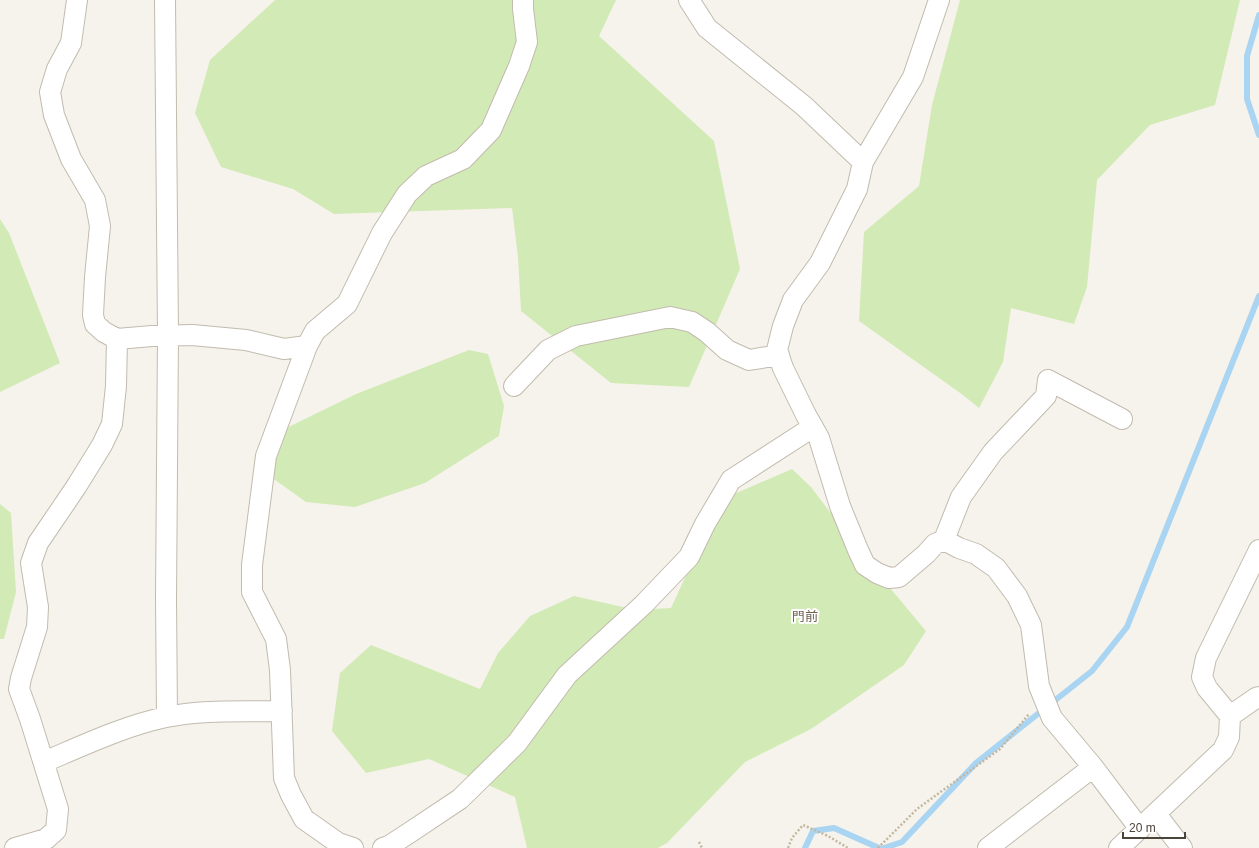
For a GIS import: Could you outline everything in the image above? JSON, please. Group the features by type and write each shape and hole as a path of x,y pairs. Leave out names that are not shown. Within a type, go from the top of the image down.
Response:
{"street":[{"path":"77,0 71,43 57,69 50,92 54,115 71,159 95,200 100,226 93,315 94,324 104,332 117,339 168,335 192,335 246,340 284,350 307,346"},
{"path":"165,0 168,335 166,600 167,717"},
{"path":"352,848 338,843 304,819 284,778 280,670 276,639 252,592 252,565 266,456 307,346 315,331 348,304 382,233 407,194 426,176 463,159 491,130 519,66 527,42 523,0"},
{"path":"689,0 708,28 804,106 864,162"},
{"path":"939,0 913,78 864,162 857,189 820,263 794,300 783,326 777,350 784,368 819,438 840,506 865,565 877,573 889,578 899,577 926,554 935,544 944,540 961,497 993,452 1046,396 1048,380 1122,419"},
{"path":"514,386 548,350 576,336 670,317 692,322 707,332 727,350 749,360 778,355"},
{"path":"15,848 46,839 56,830 58,809 44,762 19,689 37,627 38,607 31,563 38,543 76,487 102,445 112,424 116,386 117,339"},
{"path":"383,848 389,846 460,799 517,743 567,675 644,604 689,557 705,524 731,480 813,427"},
{"path":"944,540 959,548 976,554 996,568 1017,596 1031,625 1039,686 1052,718 1093,767 1140,829"},
{"path":"1119,848 1223,750 1228,736 1230,716 1207,688 1202,677 1206,658 1259,550"},
{"path":"1230,716 1259,697"},
{"path":"44,762 125,728 167,717 205,712 282,711"},
{"path":"988,848 1093,767"},
{"path":"1156,814 1182,848"}],"path":[{"path":"878,848 917,809 1000,749 1043,696"},
{"path":"788,848 792,838 803,825 828,836 848,848"},
{"path":"699,842 702,848"}],"green space":[{"path":"275,0 616,0 599,36 714,141 740,269 689,387 611,383 521,311 518,257 512,208 334,214 293,189 221,167 195,113 210,60"},
{"path":"960,0 1240,0 1215,105 1150,125 1097,180 1087,287 1074,324 1011,308 1003,362 979,408 859,321 864,232 919,186 932,105"},
{"path":"0,219 9,233 60,363 0,392"},
{"path":"469,350 488,354 504,406 499,436 425,483 355,507 306,502 264,472 266,438 356,394"},
{"path":"792,469 811,487 864,557 926,631 904,665 811,729 745,762 667,843 658,848 527,848 515,797 429,759 366,773 332,731 340,673 371,645 480,689 498,653 530,616 574,596 636,610 671,608 706,532 734,494"},
{"path":"0,504 11,513 16,592 4,639 0,639"}],"waterway":[{"path":"1259,15 1247,56 1247,99 1259,135"},
{"path":"884,848 902,842 976,763 1092,671 1127,627 1259,296"},
{"path":"805,848 813,831 834,828 879,848"}],"district":[{"name":"門前","path":"805,616"}]}
